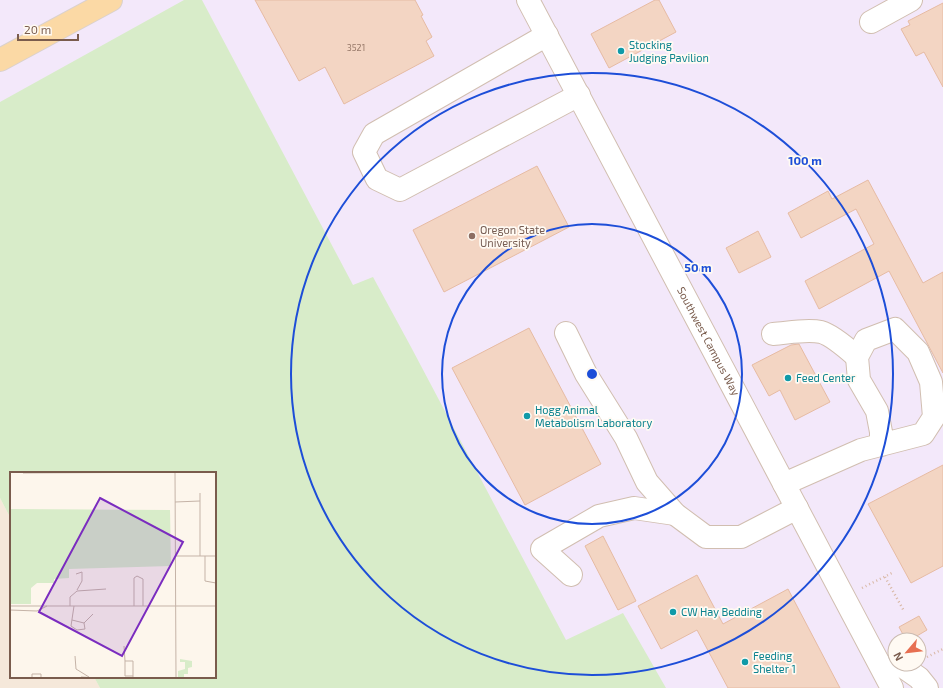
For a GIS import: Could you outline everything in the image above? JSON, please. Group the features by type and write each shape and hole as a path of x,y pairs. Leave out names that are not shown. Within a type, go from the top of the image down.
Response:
{"main road":[{"path":"0,60 111,0"}],"street":[{"name":"Southwest Campus Way","path":"528,0 892,688"},
{"path":"871,22 911,0"},
{"path":"547,35 374,134 364,152 377,179 400,190 579,96"},
{"path":"784,484 861,450 881,445 923,434 934,417 931,382 918,352 895,330 866,340 857,357 860,380 878,411 881,445"},
{"path":"774,334 822,332 842,344 857,357"},
{"path":"566,333 586,374 626,438 647,482 675,514 706,537 741,537 797,508"},
{"path":"571,575 542,549 599,516 634,508 675,514"},
{"path":"874,654 887,659"},
{"path":"910,672 919,678 927,688"}],"path":[{"path":"844,597 894,572"},
{"path":"886,576 904,612"},
{"path":"927,657 943,649"}],"shaded area":[{"name":"Oregon State University","path":"0,0 943,0 943,688 106,688 216,678 216,472 10,472 10,475 0,490"},
{"path":"0,498 10,517 10,678 95,678 100,688 0,688"}],"green space":[{"path":"184,0 202,0 353,285 373,277 566,640 623,613 666,688 100,688 95,678 216,678 216,472 10,472 10,517 0,498 0,102"}],"building":[{"path":"255,0 415,0 423,15 421,16 432,37 426,41 434,56 344,104 325,67 299,81"},
{"name":"Stocking Judging Pavilion","path":"655,0 659,0 676,32 609,68 591,34"},
{"path":"943,3 943,87 924,52 916,56 901,29 910,25 908,21"},
{"path":"537,166 569,227 444,292 413,230"},
{"path":"868,180 923,283 943,272 943,373 889,271 819,309 805,281 874,244 856,209 801,238 788,213 828,191 832,199"},
{"path":"758,231 771,257 739,273 726,248"},
{"name":"Hogg Animal Metabolism Laboratory","path":"529,328 601,464 525,505 452,368"},
{"name":"Feed Center","path":"799,344 830,402 795,420 780,390 769,396 752,365 791,345"},
{"path":"943,465 943,566 911,583 868,504"},
{"path":"603,536 636,601 618,610 585,546"},
{"path":"697,575 723,624 788,589 840,688 728,688 697,630 661,649 638,606"},
{"path":"919,616 927,630 924,632 902,632 899,627"}],"place":[{"name":"Stocking Judging Pavilion","path":"621,51"},
{"name":"Oregon State University","path":"472,236"},
{"name":"Feed Center","path":"788,378"},
{"name":"Hogg Animal Metabolism Laboratory","path":"527,416"},
{"name":"CW Hay Bedding","path":"673,612"},
{"name":"Feeding Shelter 1","path":"745,662"}]}
